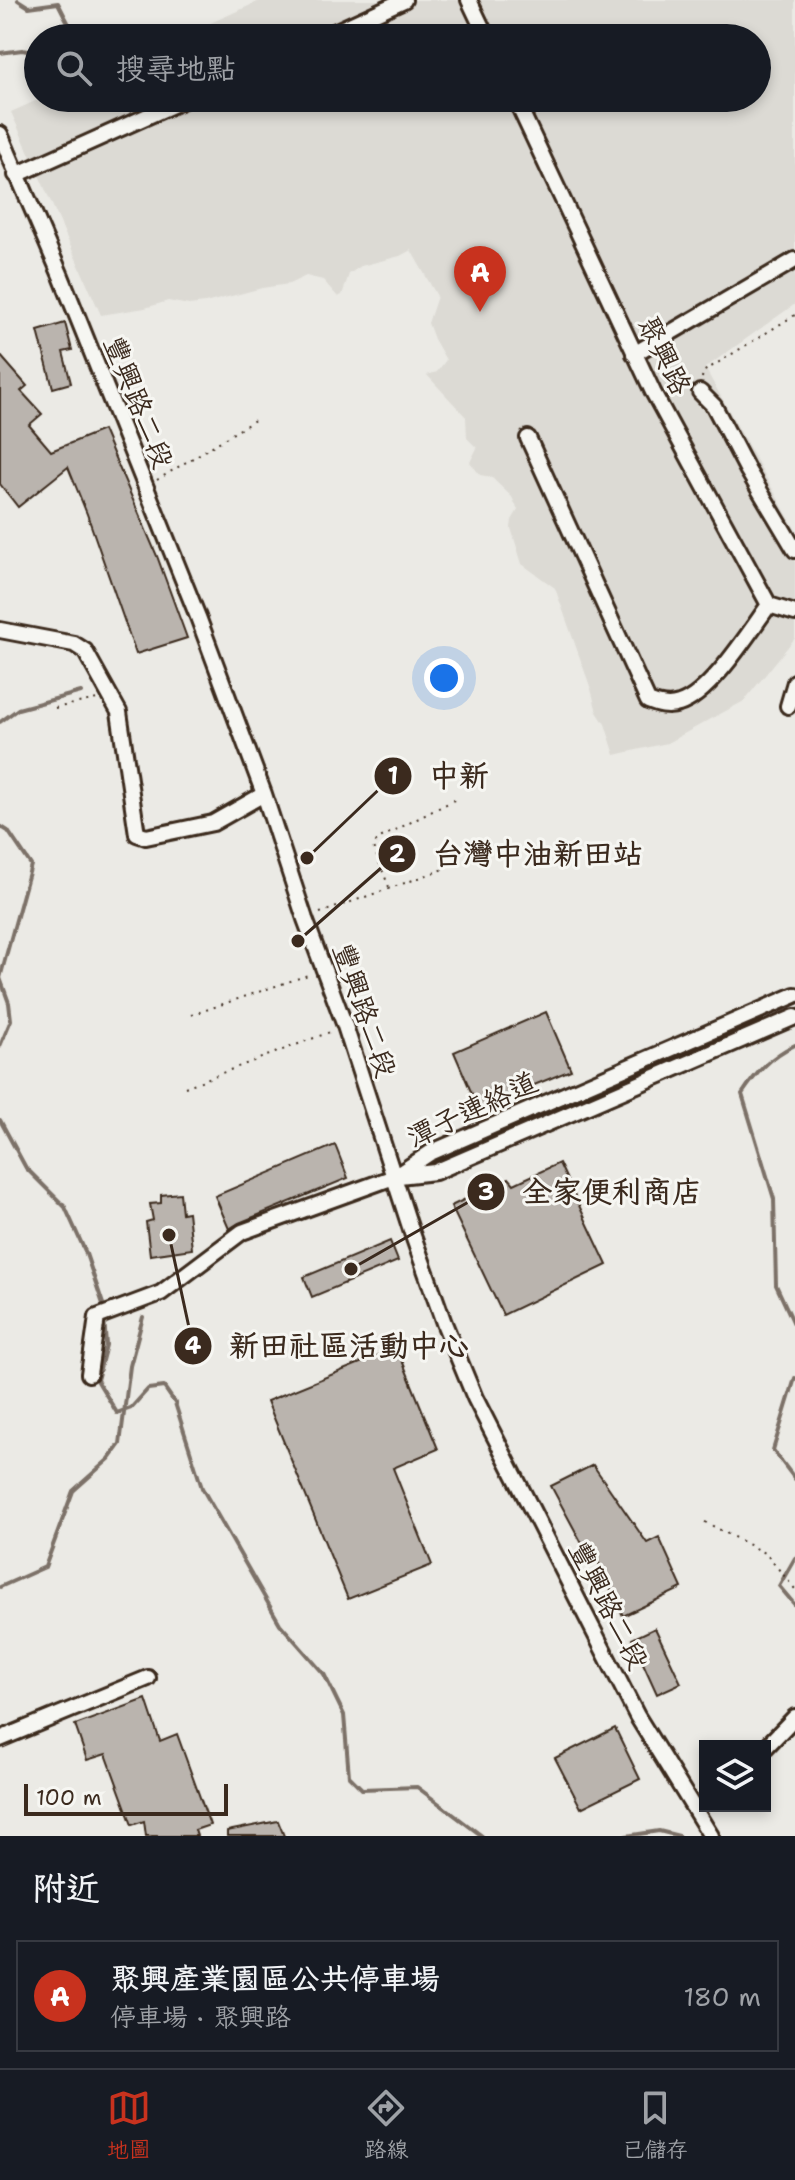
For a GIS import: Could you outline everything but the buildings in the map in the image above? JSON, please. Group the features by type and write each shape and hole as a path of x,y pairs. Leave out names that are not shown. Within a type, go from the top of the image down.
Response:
{"street":[{"path":"352,24 404,0"},
{"path":"469,0 480,24"},
{"path":"16,175 157,112"},
{"name":"聚興路","path":"522,112 634,354 769,605"},
{"name":"豐興路二段","path":"0,134 61,276 198,617 345,1026 444,1323 475,1398 637,1716 699,1804"},
{"path":"634,354 795,260"},
{"path":"700,392 714,406 795,550"},
{"path":"528,438 648,701 669,706 690,699 734,654 769,605 795,613"},
{"path":"0,630 74,644 85,651 119,712 137,834 146,837 213,823 264,794"},
{"path":"788,706 795,682"},
{"name":"潭子連絡道","path":"394,1177 430,1153 795,995"},
{"name":"潭子連絡道","path":"394,1177 435,1172 795,1017"},
{"path":"89,1374 97,1317 161,1293 242,1232 394,1177"},
{"path":"0,1739 148,1678"},
{"path":"771,1742 795,1717"},
{"name":"豐興路二段","path":"704,1812 711,1836"}],"path":[{"path":"700,392 703,372 795,315"},
{"path":"144,487 258,418"},
{"path":"55,708 109,697"},
{"path":"390,889 373,847 378,839 458,798"},
{"path":"305,919 447,868"},
{"path":"191,1015 324,969"},
{"path":"185,1087 345,1026"},
{"path":"705,1522 766,1554 795,1589"}],"shaded area":[{"path":"262,0 795,0 795,304 705,368 795,529 795,638 744,701 667,743 615,755 605,724 597,712 555,588 522,564 511,528 518,510 512,497 491,477 480,475 470,462 477,448 467,438 466,417 427,375 437,372 446,360 428,323 437,296 411,250 361,266 349,274 342,295 338,297 323,280 306,276 289,284 205,303 189,305 168,301 101,315 11,112 24,106 24,112 771,112 771,24 208,24"}],"waterway":[{"path":"18,0 29,7 58,3 69,24"},
{"path":"0,53 24,50"},
{"path":"0,722 18,709 81,692"},
{"path":"0,826 8,831 31,865 0,978 11,1020 0,1046"},
{"path":"795,1045 765,1066 742,1094 774,1199 776,1285 795,1326"},
{"path":"0,1120 26,1168 65,1207 85,1251 103,1304 106,1345 97,1380 117,1413 131,1408 148,1389 164,1387 175,1403 202,1488 280,1624 324,1674 344,1715 349,1776 362,1789 417,1787 482,1836"},
{"path":"0,1587 45,1567 73,1491 109,1459 120,1444 130,1366 143,1317"},
{"path":"795,1378 773,1450 795,1479"},
{"path":"795,1558 779,1586 795,1605"},
{"path":"626,1836 659,1831 679,1836"}],"place":[{"name":"聚興產業園區公共停車場","path":"480,312"},
{"name":"中新","path":"307,858"},
{"name":"台灣中油新田站","path":"298,941"},
{"name":"新田社區活動中心","path":"169,1235"},
{"name":"全家便利商店","path":"351,1269"}]}
